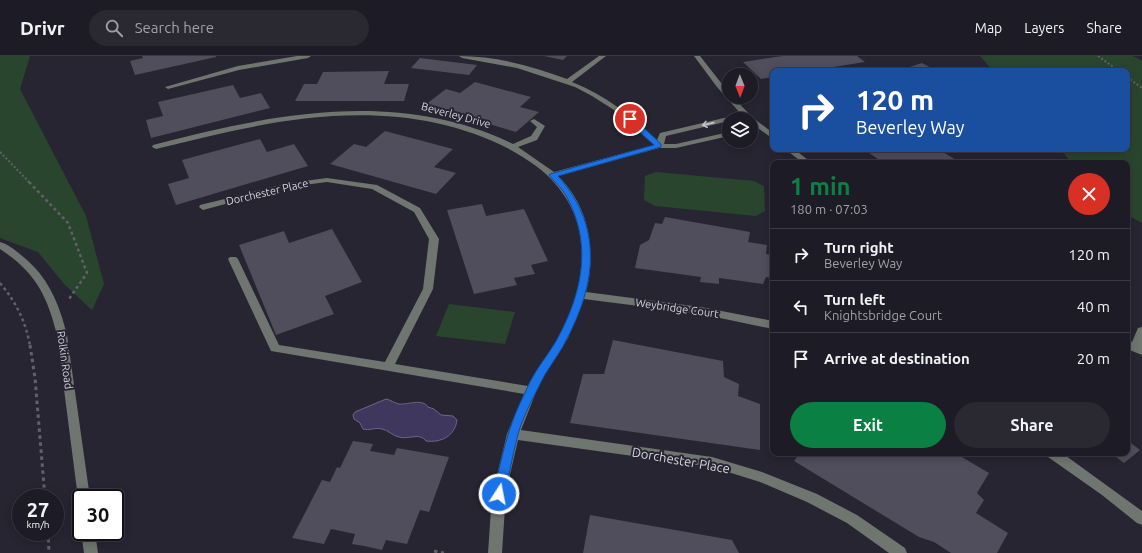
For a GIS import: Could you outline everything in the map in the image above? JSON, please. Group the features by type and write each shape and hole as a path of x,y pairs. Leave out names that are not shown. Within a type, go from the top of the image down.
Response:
{"street":[{"path":"168,87 238,68 308,56"},
{"path":"462,56 509,64 581,88 611,104 659,146"},
{"path":"566,82 603,56"},
{"path":"697,56 719,86 743,112"},
{"name":"Beverley Drive","path":"156,147 197,136 276,119 345,112 404,114 468,128 524,153 553,175 567,192 579,215 586,240 587,266 581,295 569,325 558,347 536,381 513,434 501,484 494,553"},
{"path":"513,147 534,138 541,126 534,121"},
{"path":"659,146 663,135 722,123"},
{"path":"758,130 770,136"},
{"path":"553,175 659,146 676,146 722,136"},
{"path":"793,152 804,160"},
{"name":"Dorchester Place","path":"203,207 289,185 327,180 374,187 417,210 434,238 428,289 388,367"},
{"name":"Rolkin Road","path":"0,245 25,262 39,276 48,292 58,316 62,335 83,489"},
{"path":"233,259 275,348 531,391"},
{"name":"Weybridge Court","path":"581,295 687,308 770,324"},
{"path":"1135,348 1142,330"},
{"name":"Dorchester Place","path":"513,434 712,462 762,477 812,498 852,519 900,553"},
{"path":"1056,456 1106,491 1142,519"},
{"path":"89,541 91,553"}],"path":[{"path":"1098,56 1115,68"},
{"path":"1130,79 1142,88"},
{"path":"0,152 68,223 87,273 58,316"},
{"path":"0,283 13,297 29,339 34,371 44,489"},
{"path":"48,541 49,553"},
{"path":"434,551 444,553"}],"green space":[{"path":"0,56 30,56 20,89 86,216 104,284 92,310 64,284 38,252 0,238"},
{"path":"980,56 1133,56 1142,61 1142,223 1130,217 1130,160 1069,160 1063,152 1130,152 1130,68 990,68"},
{"path":"656,172 754,181 764,186 765,211 756,216 655,206 644,200 645,176"},
{"path":"449,304 515,312 505,344 436,336"}],"shaded area":[{"path":"386,399 399,404 419,402 425,404 441,415 453,416 457,420 456,426 450,434 437,441 426,441 421,437 402,438 384,430 363,429 360,423 354,419 353,415 355,412"}],"building":[{"path":"142,56 216,57 135,75 130,61 143,58"},
{"path":"544,56 567,56 563,60"},
{"path":"782,56 857,56 865,62 828,68 770,68 770,78 761,79 758,76 758,68 749,68 743,62"},
{"path":"420,58 477,65 469,75 411,68"},
{"path":"922,63 931,68 906,68"},
{"path":"389,71 384,84 409,84 404,101 295,101 304,84 317,84 323,72"},
{"path":"475,82 531,97 520,107 539,112 516,132 425,105 446,89 460,93"},
{"path":"233,85 240,98 261,93 270,108 151,138 146,120 163,116 158,102"},
{"path":"385,131 453,149 434,167 456,173 436,194 330,164 354,144 366,147"},
{"path":"260,139 267,152 294,144 308,166 176,205 168,184 189,178 182,160"},
{"path":"868,152 943,152 956,160 880,160"},
{"path":"482,204 486,216 524,209 548,261 531,265 535,274 514,278 517,285 474,294 447,210"},
{"path":"665,217 750,232 748,242 767,245 766,254 770,255 770,278 766,277 763,284 719,278 719,284 700,282 701,277 635,268 640,245 649,240 655,223 662,224"},
{"path":"332,229 362,282 325,296 334,314 276,335 239,245 284,231 289,243"},
{"path":"613,340 723,361 724,377 739,384 738,396 760,404 760,450 570,423 583,374 604,374"},
{"path":"353,441 373,444 370,451 394,455 397,448 449,457 429,512 420,510 407,544 386,540 382,550 352,544 355,534 331,529 324,544 292,538 322,480 330,482 337,467 340,468"},
{"path":"1130,442 1140,450 1124,463 1115,456 1130,456"},
{"path":"798,456 960,456 989,473 977,493 984,500 976,513 1008,533 997,553 951,553 934,542 919,537 794,461"},
{"path":"590,515 732,540 739,553 583,553"}],"route":[{"path":"499,494 513,434 536,381 558,347 569,325 581,295 587,266 586,240 579,215 567,192 553,175 659,146 630,119"}]}
